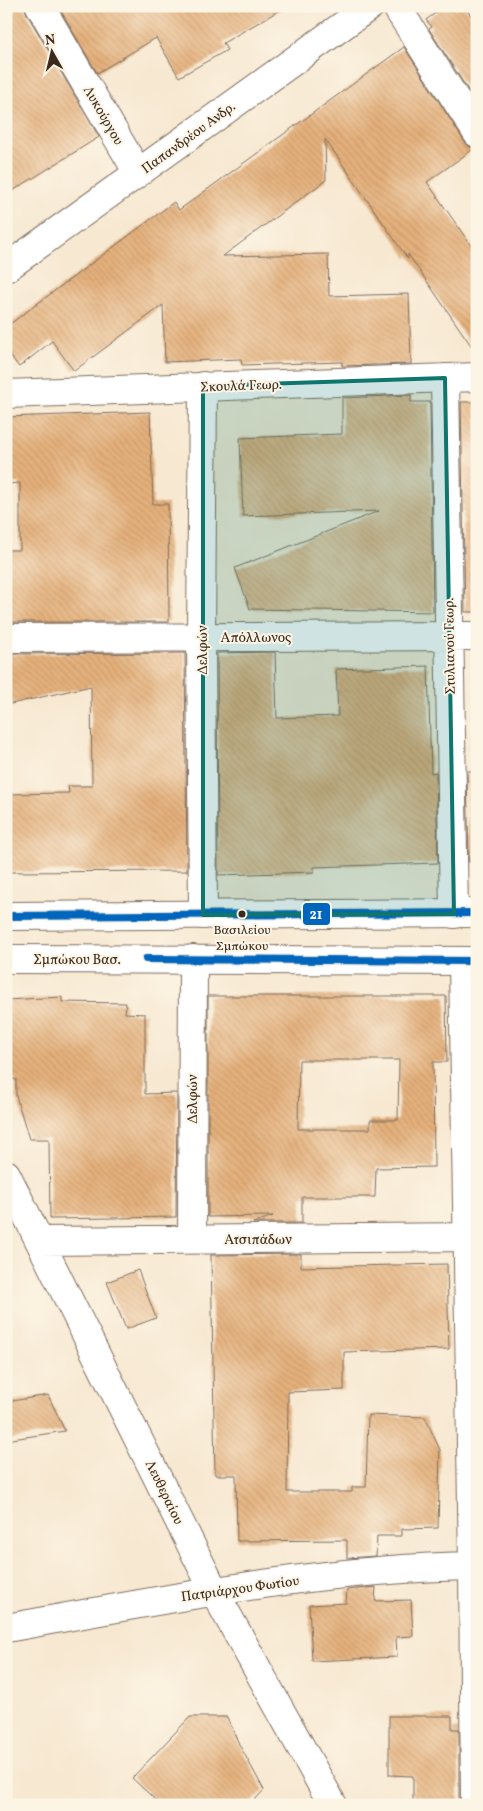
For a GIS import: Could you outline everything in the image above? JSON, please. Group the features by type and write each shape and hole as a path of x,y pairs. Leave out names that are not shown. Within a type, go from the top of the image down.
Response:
{"street":[{"name":"Λυκούργου","path":"40,6 138,173"},
{"name":"Παπανδρέου Ανδρ.","path":"6,268 370,6"},
{"path":"396,6 477,133"},
{"name":"Σκουλά Γεωρ.","path":"6,394 477,377"},
{"name":"Στυλιανού Γεωρ.","path":"445,378 449,636 465,914"},
{"name":"Δελφών","path":"203,386 201,637 203,914"},
{"name":"Απόλλωνος","path":"6,638 477,636"},
{"path":"6,916 465,914"},
{"name":"Δελφών","path":"192,1239 193,959"},
{"name":"Σμπώκου Βασ.","path":"6,960 193,959 470,962"},
{"path":"470,962 475,1805"},
{"name":"Λευθεραίου","path":"6,1174 214,1591 333,1805"},
{"name":"Ατσιπάδων","path":"40,1241 472,1237"},
{"name":"Πατριάρχου Φωτίου","path":"6,1628 268,1583 380,1571 475,1566"}],"highlighted area":[{"path":"445,378 454,914 203,915 203,386"}],"building":[{"path":"6,6 24,6 99,137 6,195"},
{"path":"58,6 287,6 223,43 227,50 179,77 156,38 97,73"},
{"path":"445,6 464,6 477,24 477,104 429,29 432,27 426,20"},
{"path":"404,47 464,141 469,147 475,148 427,182 477,254 477,354 408,254 408,259 325,139 326,180 223,256 328,254 329,296 409,294 411,364 342,366 342,362 242,365 241,359 165,362 163,305 74,371 52,341 19,367 6,350 6,327 174,202 179,210"},
{"path":"411,395 411,402 430,402 433,612 250,609 235,568 379,511 243,516 240,438 342,434 342,398"},
{"path":"461,402 477,402 477,612 465,612"},
{"path":"150,412 153,504 168,504 169,622 6,622 6,550 20,550 20,483 6,484 6,417"},
{"path":"275,652 277,718 338,716 336,669 428,666 431,773 436,772 438,863 314,867 314,872 218,875 217,653"},
{"path":"185,653 187,871 6,872 6,794 69,793 68,786 92,786 91,686 6,705 6,654"},
{"path":"467,771 477,771 477,862 469,862"},
{"path":"208,996 446,996 447,1062 433,1062 434,1167 376,1168 375,1197 302,1197 302,1223 253,1223 273,1216 208,1217","holes":["299,1060 399,1060 398,1120 370,1120 370,1129 298,1129"]},
{"path":"62,997 62,1002 126,1003 125,1013 145,1014 145,1094 177,1093 176,1217 50,1219 49,1139 29,1139 16,1096 16,1079 6,1080 6,1000"},
{"path":"301,1254 301,1267 447,1264 449,1349 344,1352 344,1390 288,1392 287,1492 352,1492 352,1487 366,1487 368,1415 425,1417 440,1450 438,1528 402,1529 402,1536 377,1536 376,1556 347,1558 347,1540 237,1541 236,1475 215,1475 211,1255"},
{"path":"138,1270 156,1318 126,1329 107,1282"},
{"path":"48,1395 65,1431 6,1440 6,1402"},
{"path":"376,1587 375,1601 411,1600 413,1636 396,1637 397,1657 312,1661 309,1605 346,1603 347,1590"},
{"path":"389,1716 452,1716 452,1729 459,1729 459,1805 413,1805 413,1776 389,1775"},
{"path":"190,1717 227,1717 239,1744 264,1790 250,1805 161,1805 132,1778"}],"transit line":[{"name":"21","path":"6,916 477,913"},
{"name":"21","path":"146,959 477,961"}],"place":[{"name":"Βασιλείου Σμπώκου","path":"242,914"}]}
